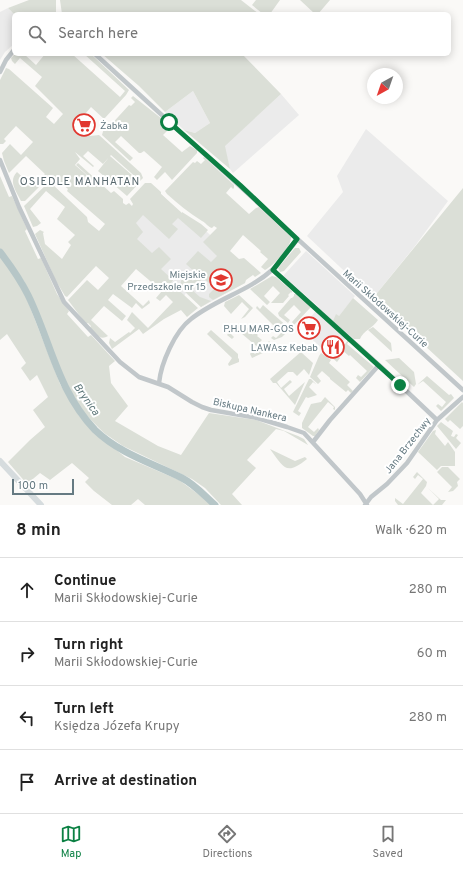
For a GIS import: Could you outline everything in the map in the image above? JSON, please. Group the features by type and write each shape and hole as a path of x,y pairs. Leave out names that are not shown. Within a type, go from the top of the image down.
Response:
{"street":[{"path":"0,72 12,52"},
{"name":"Marii Skłodowskiej-Curie","path":"97,56 463,390"},
{"name":"Biskupa Nankera","path":"0,160 19,207 64,302 102,344 133,373 144,379 168,387 202,407 257,418 287,426 304,433 360,494 366,505"},
{"path":"159,383 160,373 167,354 187,322 273,270 297,239"},
{"path":"273,270 379,365 437,420"},
{"path":"313,442 330,420 379,365"},
{"name":"Jana Brzechwy","path":"366,505 371,497 387,484 406,463 437,420 463,397"},
{"path":"0,460 41,505"}],"shaded area":[{"path":"29,0 56,0 56,12 12,12 8,8"},
{"path":"60,0 241,0 256,12 62,12"},
{"path":"256,0 280,0 271,12 261,12 252,5"},
{"path":"300,0 330,0 320,12 313,12"},
{"path":"8,8 12,12 12,46 5,52 0,60 0,12"},
{"path":"13,56 26,56 36,65 43,56 74,56 120,97 125,91 86,56 93,56 129,90 104,119 91,107 75,126 85,134 87,132 90,136 99,135 141,173 143,178 140,181 111,155 103,164 88,151 83,156 94,166 93,167 75,152 80,159 75,165 96,183 76,165 78,163 111,193 114,191 123,199 123,203 126,205 129,203 132,206 133,204 130,199 145,183 151,183 182,213 208,230 201,238 178,218 172,224 178,229 169,239 143,215 136,223 143,232 137,239 152,253 159,247 171,259 161,269 173,280 171,283 198,308 187,317 181,310 164,319 143,334 139,329 112,349 109,343 110,338 115,342 129,332 130,333 135,328 127,320 132,312 148,328 173,302 166,295 160,301 156,298 162,291 136,269 121,286 143,306 149,300 150,303 142,309 136,303 132,308 113,294 108,300 126,316 122,321 104,306 91,320 108,336 103,338 98,336 90,328 91,326 88,323 86,324 68,300 87,280 98,290 109,278 96,266 67,297 65,296 56,281 35,234 40,230 44,232 45,244 62,259 71,245 68,242 75,235 57,219 65,207 46,191 30,209 41,223 33,227 24,206 48,183 51,183 87,217 88,222 99,231 105,224 67,191 68,189 53,176 48,178 25,201 21,201 17,194 13,179 17,172 33,187 45,174 26,156 9,173 4,161 2,153 10,144 21,155 33,142 16,126 4,139 6,141 3,144 0,144 0,80 6,68 53,108 46,117 54,124 63,114 35,86 42,77 20,58 15,64 11,58"},
{"path":"104,56 244,56 281,94 225,146 230,169 184,130 195,133 210,123 193,91 165,112 139,86"},
{"path":"193,91 210,123 195,133 184,130 165,112"},
{"path":"281,94 299,115 233,173 230,169 224,146"},
{"path":"133,96 171,126 171,130 167,131 163,135 182,152 190,146 197,150 197,153 172,180 165,172 157,180 154,177 162,167 144,151 139,153 121,136 115,142 133,158 130,161 102,135 104,128 108,128 129,105 131,106 135,102 131,98"},
{"path":"366,129 448,201 415,246 373,298 307,236 343,192 337,176"},
{"path":"110,156 140,182 127,196 98,171"},
{"path":"204,157 234,185 233,189 231,187 226,193 249,214 259,207 291,237 288,245 281,255 265,270 261,267 268,259 243,235 230,251 239,259 244,258 261,273 255,277 253,275 246,280 245,283 213,300 209,297 209,294 215,288 203,278 192,290 200,297 211,301 201,307 181,288 180,285 183,274 193,281 198,275 186,264 198,251 211,262 217,256 203,242 217,228 214,226 212,228 209,227 179,205 165,191 193,162 195,163 197,161 201,164 205,160 203,158"},
{"path":"0,176 9,197 12,196 27,229 25,231 38,259 41,258 57,294 69,311 67,314 88,337 91,335 115,361 109,366 111,383 128,406 115,421 158,446 181,455 209,413 256,420 298,436 304,439 308,445 284,431 276,429 247,460 256,468 232,494 242,505 221,505 205,488 192,479 123,446 104,433 87,416 68,388 36,307 24,281 0,248"},
{"path":"149,186 161,194 182,214 207,232 226,250 243,277 245,283 201,307 186,293 184,296 134,257 132,206"},
{"path":"463,188 463,381 373,298"},
{"path":"295,248 299,248 301,252 284,271 280,272 278,268"},
{"path":"306,251 355,296 335,321 349,334 330,356 301,329 319,307 283,276"},
{"path":"0,256 21,284 60,384 79,416 104,440 125,457 179,480 211,505 145,505 138,499 131,505 112,505 85,482 89,478 72,463 50,480 40,473 27,484 8,462 45,427 33,410 48,397 37,375 30,381 21,368 26,363 7,334 0,340"},
{"path":"272,276 276,277 292,291 292,293 291,292 288,295 289,296 283,303 271,303 280,293 273,286 264,296 270,302 267,305 250,289"},
{"path":"294,294 296,294 311,307 294,325 292,322 301,312 294,305 284,315 290,320 288,323 279,316 278,313 294,296"},
{"path":"239,295 253,308 245,317 241,319 249,309 242,302 231,314 224,306 225,302"},
{"path":"353,298 378,320 361,336 360,339 354,339 333,321 336,314 339,316"},
{"path":"263,305 290,329 282,337 274,340 271,338 273,336 276,338 281,333 256,308 257,306 260,309"},
{"path":"237,325 255,332 262,340 260,342 265,346 269,341 275,345 252,358 250,354 252,351 255,354 260,349 235,328 230,333 234,337 232,339 227,335 233,327"},
{"path":"373,327 391,343 392,352 368,330"},
{"path":"211,330 238,354 239,362 229,366 228,364 232,358 207,334"},
{"path":"348,340 349,341 347,344 374,367 360,382 356,378 358,375 361,377 367,371 350,355 349,356 341,349 336,354 340,358 337,362 330,356 342,343 345,344"},
{"path":"303,350 302,353 313,363 309,375 304,369 297,376 293,372 288,372 277,382 281,388 290,380 292,382 284,389 289,396 305,382 295,405 276,383 273,383 270,379"},
{"path":"321,353 331,360 329,363 350,382 347,385 353,391 351,393 348,390 346,392 322,371 317,376 321,381 318,384 310,377"},
{"path":"399,358 414,372 416,384 414,387 385,360"},
{"path":"427,376 449,395 451,394 454,398 441,411 436,406 438,404 442,407 446,402 423,381 417,385"},
{"path":"309,379 311,379 317,385 313,382 309,387 317,395 308,398 306,397 298,411 301,413 299,416 293,412"},
{"path":"325,397 335,407 335,410 333,409 334,407 328,402 308,427 314,432 318,428 319,430 315,436 313,436 302,428 302,423 311,404 321,402"},
{"path":"462,402 463,426 460,429 450,420 448,422 445,419"},
{"path":"441,422 453,431 451,436 454,437 456,434 458,435 456,438 461,443 456,449 437,426"},
{"path":"436,430 435,434 445,446 448,442 455,452 455,466 441,466 437,470 418,452 433,431"},
{"path":"270,449 295,461 305,457 307,459 294,467 286,468"},
{"path":"442,467 448,467 460,479 457,482 458,486 453,491 448,492 452,487 437,472"},
{"path":"417,472 427,482 421,493 433,505 398,505 395,498 403,504 423,479 418,475 415,479 413,477"},
{"path":"428,488 441,500 446,500 442,505 433,505 439,499"}],"waterway":[{"name":"Brynica","path":"0,252 22,283 36,313 63,382 82,415 95,430 115,446 191,483 215,505"}],"place":[{"name":"Żabka","path":"84,125"},
{"name":"Miejskie Przedszkole nr 15","path":"221,280"},
{"name":"P.H.U MAR-GOS","path":"309,328"},
{"name":"LAWAsz Kebab","path":"333,347"}],"district":[{"name":"OSIEDLE MANHATAN","path":"80,181"}],"route":[{"path":"169,122 222,171 240,185 297,239 273,270 400,385"}]}
